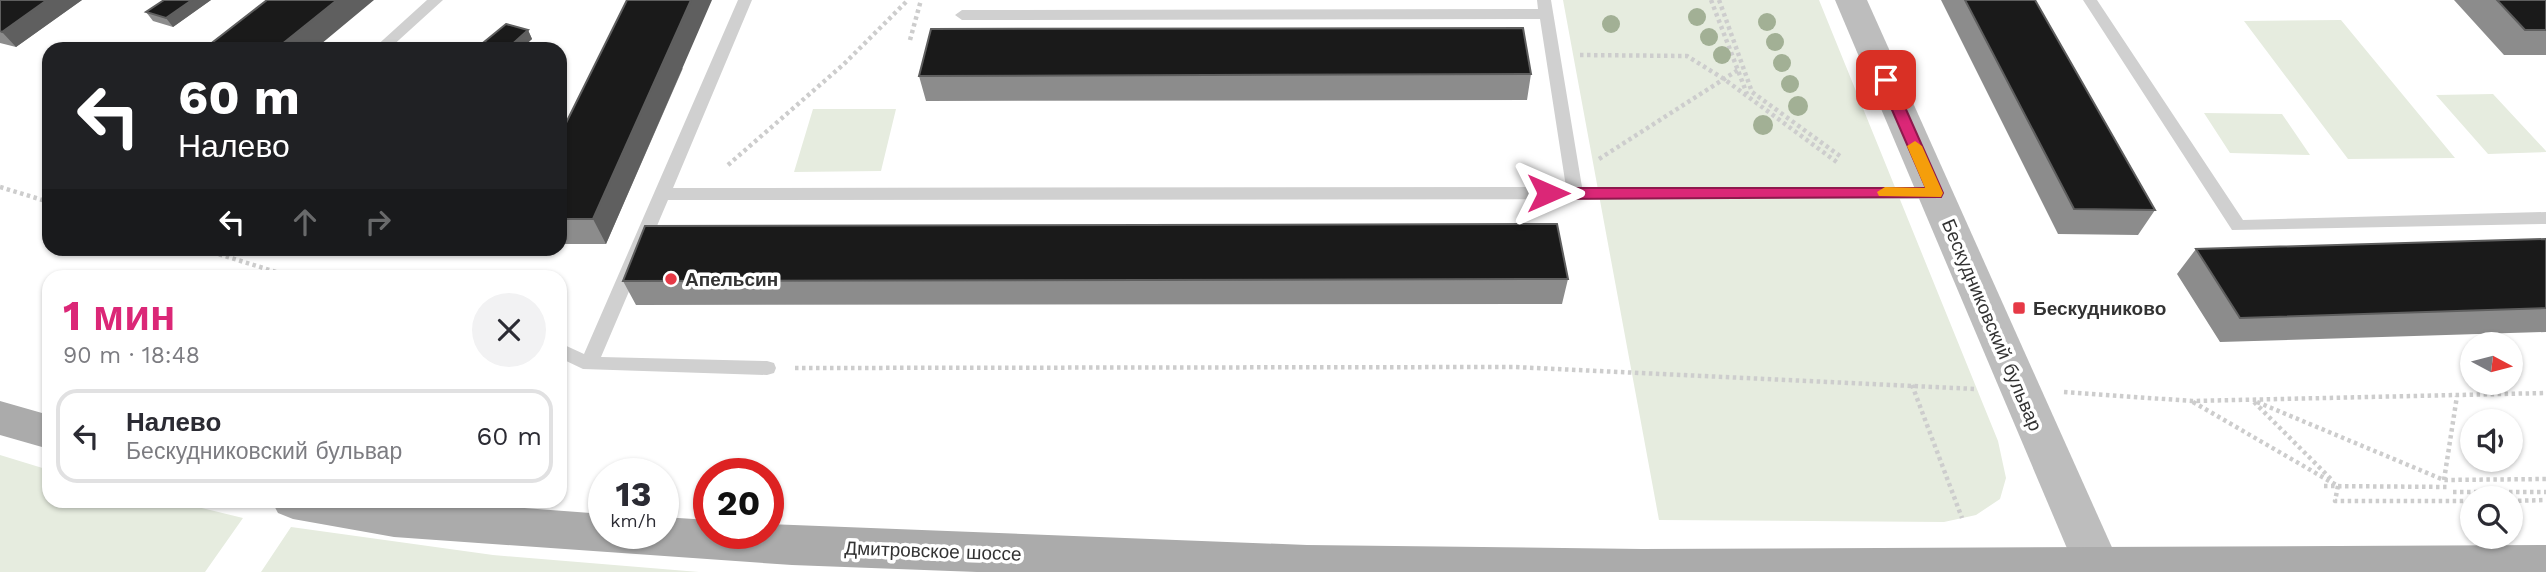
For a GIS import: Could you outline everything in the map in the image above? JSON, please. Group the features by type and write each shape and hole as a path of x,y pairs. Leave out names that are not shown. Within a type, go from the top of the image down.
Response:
{"main road":[{"path":"0,418 42,430"},
{"path":"336,508 394,519 588,532"},
{"name":"Дмитровское шоссе","path":"679,538 792,545 1307,565 1642,569 1979,565 2099,570 2546,565"}],"street":[{"name":"Бескудниковский бульвар","path":"1851,0 2099,570"}],"lane":[{"path":"388,42 436,0"},
{"path":"589,364 745,0"},
{"path":"2090,0 2238,226 2546,218"},
{"path":"962,15 1544,7 1574,185"},
{"path":"664,194 1574,185 1935,193"},
{"path":"567,353 589,364 767,368"}],"path":[{"path":"695,194 844,64 908,0"},
{"path":"910,40 921,0"},
{"path":"1711,0 1748,96"},
{"path":"1719,0 1752,92 1840,156"},
{"path":"1552,55 1687,56 1748,96 1844,168"},
{"path":"1574,185 1738,70"},
{"path":"0,187 42,200"},
{"path":"225,256 270,270"},
{"path":"767,368 1514,367 1979,389"},
{"path":"1913,385 1962,518"},
{"path":"2063,392 2192,401 2546,393"},
{"path":"2444,480 2457,396"},
{"path":"2192,401 2338,486"},
{"path":"2253,401 2444,480 2546,479"},
{"path":"2253,401 2338,486"},
{"path":"2323,486 2546,492"},
{"path":"2338,486 2335,502 2460,501"},
{"path":"2523,501 2546,500"}],"shaded area":[{"path":"1563,0 1819,0 1998,441 2006,478 2000,499 1976,515 1944,522 1659,520"},
{"path":"2341,20 2455,158 2348,159 2244,21"},
{"path":"2493,94 2546,152 2488,154 2436,95"},
{"path":"813,109 896,109 881,171 794,172"},
{"path":"2204,113 2282,114 2310,155 2230,153"},
{"path":"0,455 42,468 42,508 202,508 243,518 205,572 0,572"},
{"path":"291,527 493,555 699,572 261,572"}],"building":[{"path":"0,0 47,0 2,32"},
{"path":"164,0 192,0 166,18 146,12"},
{"path":"267,0 337,0 285,42 213,42"},
{"path":"627,0 691,0 593,219 567,219 567,121"},
{"path":"1965,0 2035,0 2155,210 2074,209"},
{"path":"2497,0 2546,0 2546,30 2525,30"},
{"path":"506,24 528,30 515,42 484,42"},
{"path":"1523,28 1531,74 919,76 931,29"},
{"path":"1557,224 1568,279 623,281 645,226"},
{"path":"2546,239 2546,308 2240,318 2196,249"}],"slow traffic":[{"path":"1885,192 1935,193 1915,146"}],"place":[{"name":"Апельсин","path":"671,279"},
{"name":"Бескудниково","path":"2019,308"}],"route":[{"path":"1548,193 1935,193 1886,80"}]}
